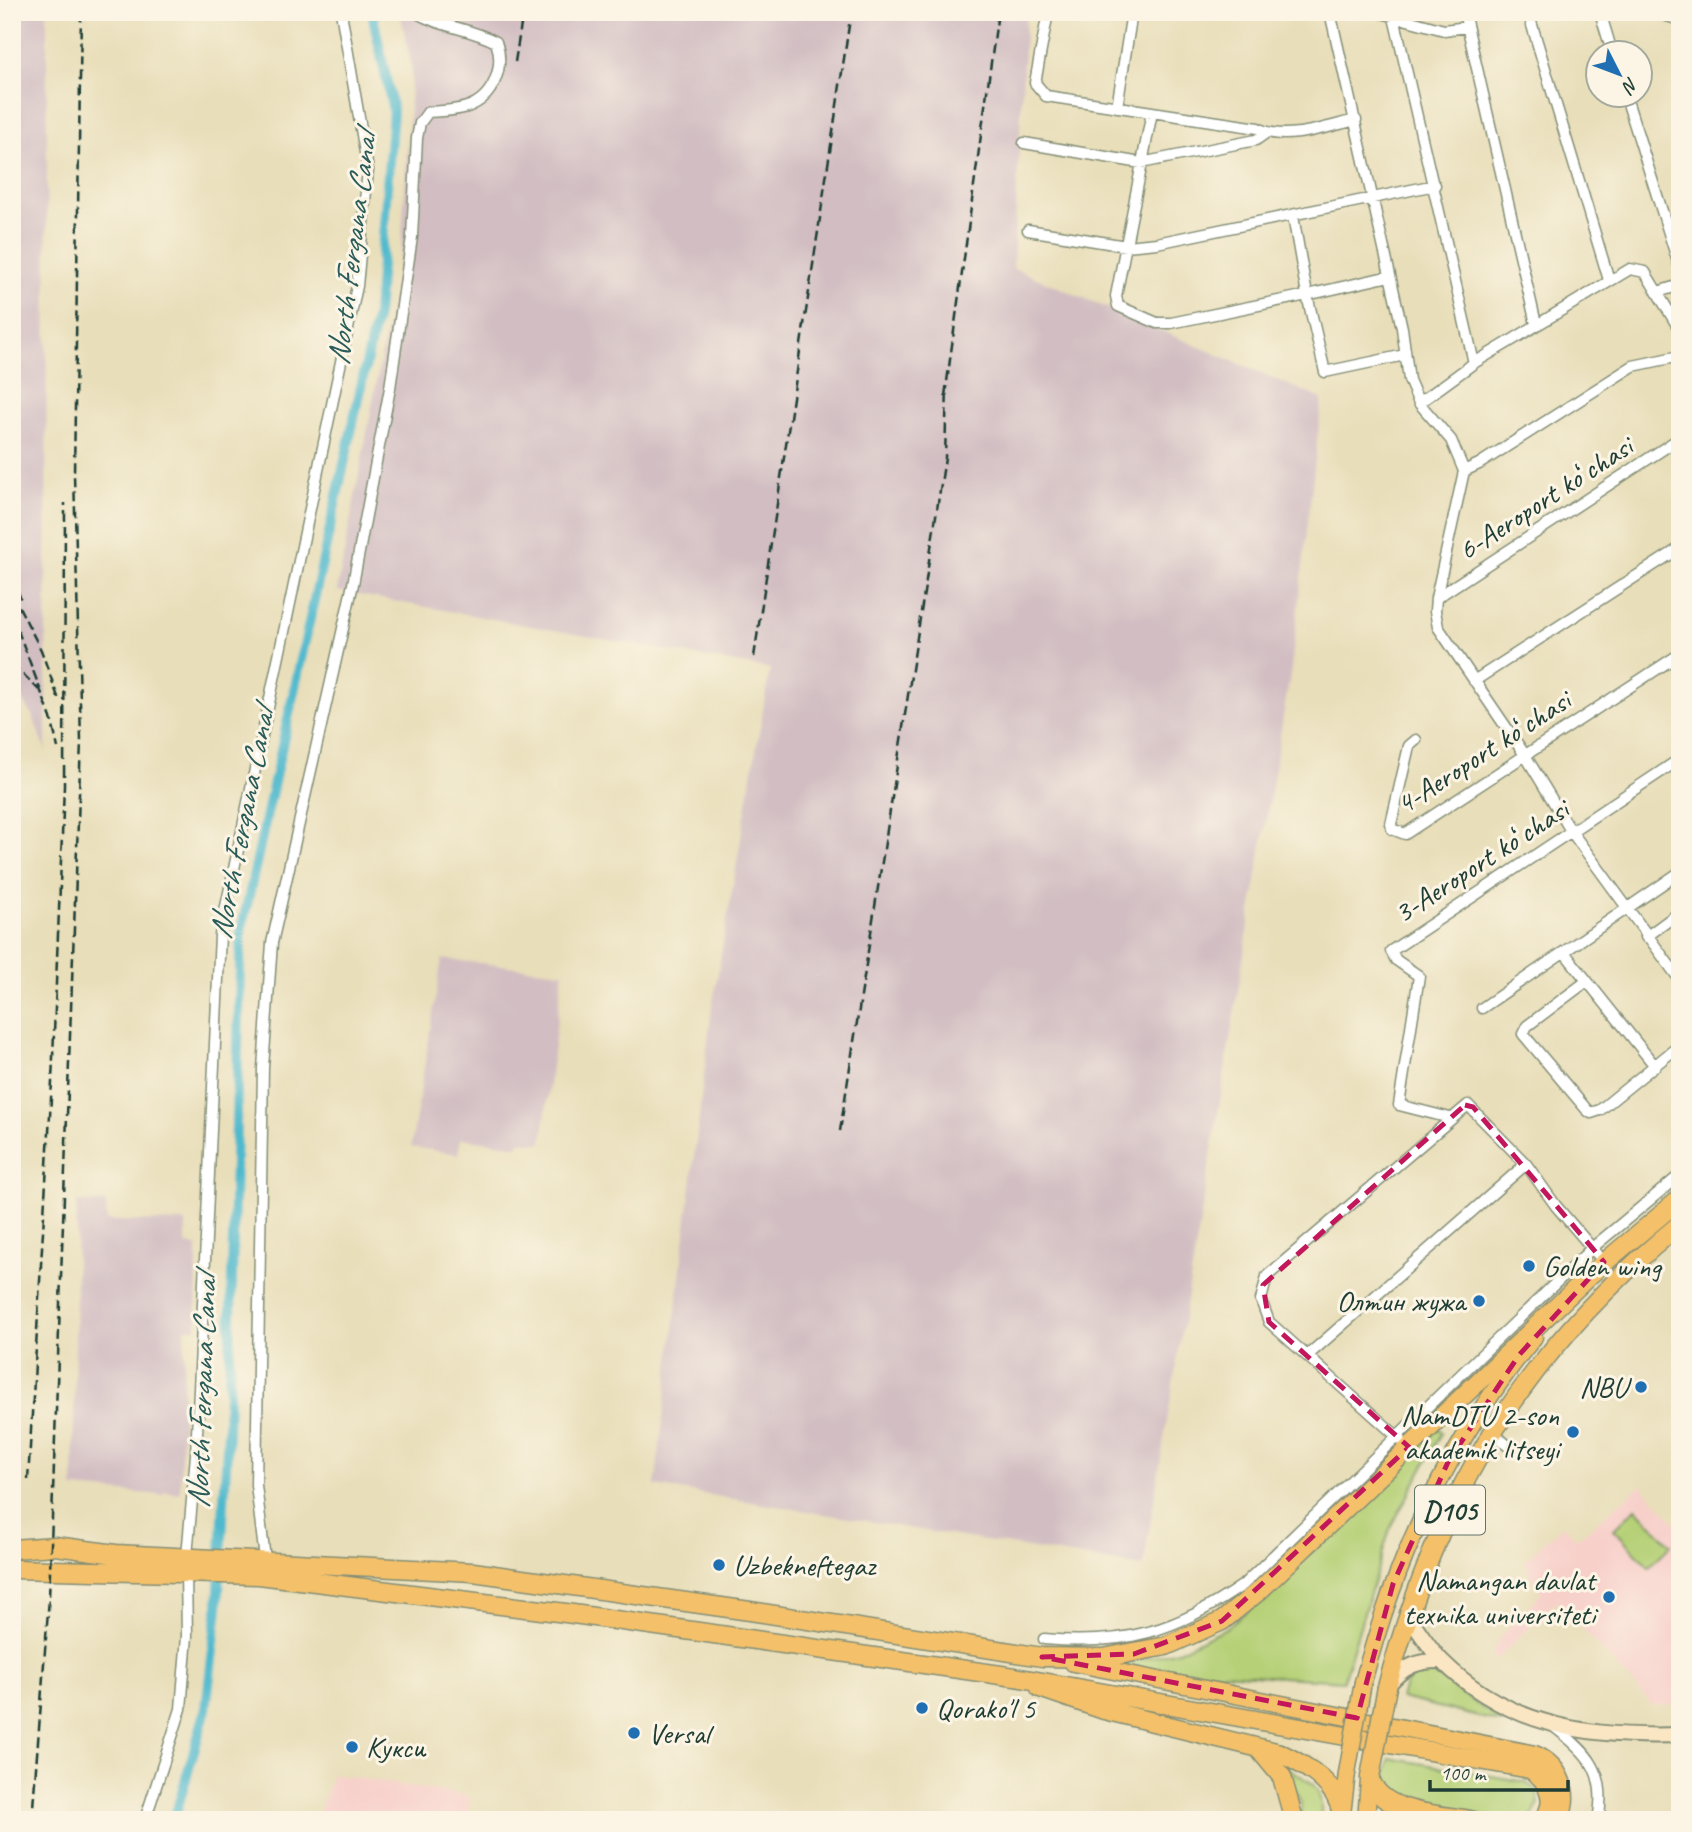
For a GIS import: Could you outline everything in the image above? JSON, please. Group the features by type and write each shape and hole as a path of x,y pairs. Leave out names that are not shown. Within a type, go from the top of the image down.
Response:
{"highway":[{"name":"D105","path":"1598,1267 1680,1199"},
{"name":"D105","path":"1369,1778 1387,1687 1407,1614 1443,1524 1492,1432 1563,1333 1610,1284 1680,1224"},
{"path":"16,1571 262,1564 473,1572 750,1611 1042,1657 1103,1658 1135,1654 1166,1646 1222,1621 1261,1590 1403,1442 1598,1267"},
{"path":"12,1549 55,1546 189,1564"},
{"path":"262,1564 566,1614 1014,1677 1530,1769 1545,1782 1550,1795 1550,1808 1543,1820"},
{"path":"1014,1677 1069,1700 1280,1753 1310,1770 1331,1789 1342,1817"},
{"path":"1256,1745 1282,1777 1294,1820"},
{"path":"1369,1778 1383,1797 1397,1805 1470,1820"}],"main road":[{"name":"D105","path":"1342,1817 1363,1682 1407,1547 1448,1462 1505,1373 1598,1267"},
{"path":"1042,1657 1535,1754 1552,1765 1563,1783 1565,1801 1560,1820"},
{"name":"D105","path":"1366,1820 1369,1778"}],"street":[{"path":"145,1820 181,1709 186,1650 220,935 357,286 368,170 341,12"},
{"path":"262,1564 256,1485 264,1068 272,943 354,584 390,388 412,237 417,138 421,123 428,112 465,108 477,103 489,91 497,76 501,55 496,42 478,32 449,26 415,12"},
{"path":"1048,12 1037,88 1051,97 1258,128 1266,133"},
{"path":"1117,107 1132,12"},
{"path":"1330,12 1390,276 1409,380 1419,403 1451,440 1464,471 1436,598 1438,627 1525,755 1571,831 1680,980"},
{"path":"1378,12 1444,30 1467,27"},
{"path":"1464,12 1536,324"},
{"path":"1528,12 1609,279"},
{"path":"1600,12 1608,38"},
{"path":"1654,12 1679,22"},
{"path":"1394,17 1435,185 1474,363"},
{"path":"1629,108 1680,268"},
{"path":"1152,112 1116,301 1124,310 1157,323 1171,323 1390,276"},
{"path":"1024,143 1141,163 1256,140 1266,133 1306,130 1356,120"},
{"path":"1028,230 1126,246 1157,243 1435,185"},
{"path":"1293,216 1307,295 1325,372 1405,355"},
{"path":"1419,403 1474,363 1609,279 1630,269 1640,268 1658,292 1680,330"},
{"path":"1658,292 1680,285"},
{"path":"1464,471 1633,366 1680,356"},
{"name":"6-Aeroport koʻchasi","path":"1436,598 1680,438"},
{"path":"1474,681 1680,548"},
{"name":"4-Aeroport koʻchasi","path":"1416,740 1409,746 1391,824 1392,829 1400,834 1405,834 1680,654"},
{"name":"3-Aeroport koʻchasi","path":"1450,1118 1399,1105 1419,976 1396,960 1391,951 1680,759"},
{"path":"1482,1008 1680,872"},
{"path":"1646,937 1680,912"},
{"path":"1564,952 1655,1066"},
{"path":"1587,981 1527,1026 1524,1037 1591,1113 1600,1110 1680,1045"},
{"path":"1403,1442 1269,1322 1264,1313 1263,1285 1267,1276 1465,1105 1473,1107 1526,1164 1556,1206 1592,1248 1598,1267"},
{"path":"1307,1356 1526,1164"},
{"path":"1044,1639 1081,1642 1136,1636 1181,1623 1209,1609 1244,1585 1403,1442 1592,1248 1680,1175"},
{"path":"1492,1432 1508,1446"},
{"path":"1407,1614 1442,1661 1494,1701 1521,1716 1553,1725 1640,1737 1680,1735"},
{"path":"1387,1687 1406,1667 1420,1662 1442,1661"},
{"path":"1553,1725 1579,1745 1593,1766 1601,1789 1598,1820"}],"highlighted area":[{"path":"1465,1105 1473,1107 1604,1262 1519,1355 1448,1462 1393,1584 1357,1718 1042,1657 1134,1654 1222,1621 1409,1447 1269,1322 1263,1285"}],"shaded area":[{"path":"12,12 47,12 46,751 32,715 12,682"},
{"path":"400,12 1026,12 1013,268 1322,399 1291,669 1143,1567 655,1486 712,1008 770,669 337,591 401,252 412,68"},
{"path":"442,959 563,972 542,1143 518,1141 518,1146 461,1138 458,1154 411,1147"},
{"path":"77,1202 106,1203 107,1221 186,1222 186,1245 197,1246 196,1328 185,1328 180,1493 164,1492 163,1495 73,1488"},
{"name":"Namangan davlat texnika universiteti","path":"1641,1485 1680,1528 1680,1705 1652,1705 1557,1601 1496,1660 1492,1655 1500,1637 1541,1593 1524,1561 1563,1525 1577,1539"},
{"path":"332,1774 470,1796 467,1820 317,1820"}],"green space":[{"path":"1439,1428 1442,1433 1390,1529 1343,1681 1114,1666 1178,1651 1226,1628 1268,1594"},
{"path":"1636,1508 1671,1545 1649,1567 1614,1529"},
{"path":"1429,1672 1504,1723 1401,1698 1404,1687 1413,1676"},
{"path":"1390,1758 1525,1782 1536,1790 1539,1804 1532,1816 1510,1819 1458,1812 1417,1802 1385,1780"},
{"path":"1284,1766 1309,1781 1318,1791 1321,1820 1301,1820 1301,1803"}],"waterway":[{"name":"North Fergana Canal","path":"174,1820 206,1709 218,1607 228,1431 241,932 377,314 393,111 372,12"}],"railway":[{"path":"32,1820 49,1598 81,741 74,474 81,12"},
{"path":"515,62 523,12"},
{"path":"754,657 851,12"},
{"path":"945,396 998,12"},
{"path":"840,1131 945,458 947,386"},
{"path":"28,1480 52,1082 64,786 65,503"},
{"path":"12,575 21,600"},
{"path":"12,593 41,650 59,700"},
{"path":"12,615 51,718 58,748"},
{"path":"12,663 39,690"}],"place":[{"name":"Golden wing","path":"1529,1266"},
{"name":"Олтин жужа","path":"1479,1301"},
{"name":"NBU","path":"1641,1387"},
{"name":"NamDTU 2-son akademik litseyi","path":"1573,1432"},
{"name":"Uzbekneftegaz","path":"719,1565"},
{"name":"Namangan davlat texnika universiteti","path":"1609,1597"},
{"name":"Qorako'l 5","path":"922,1708"},
{"name":"Versal","path":"634,1733"},
{"name":"Кукси","path":"352,1747"}]}
